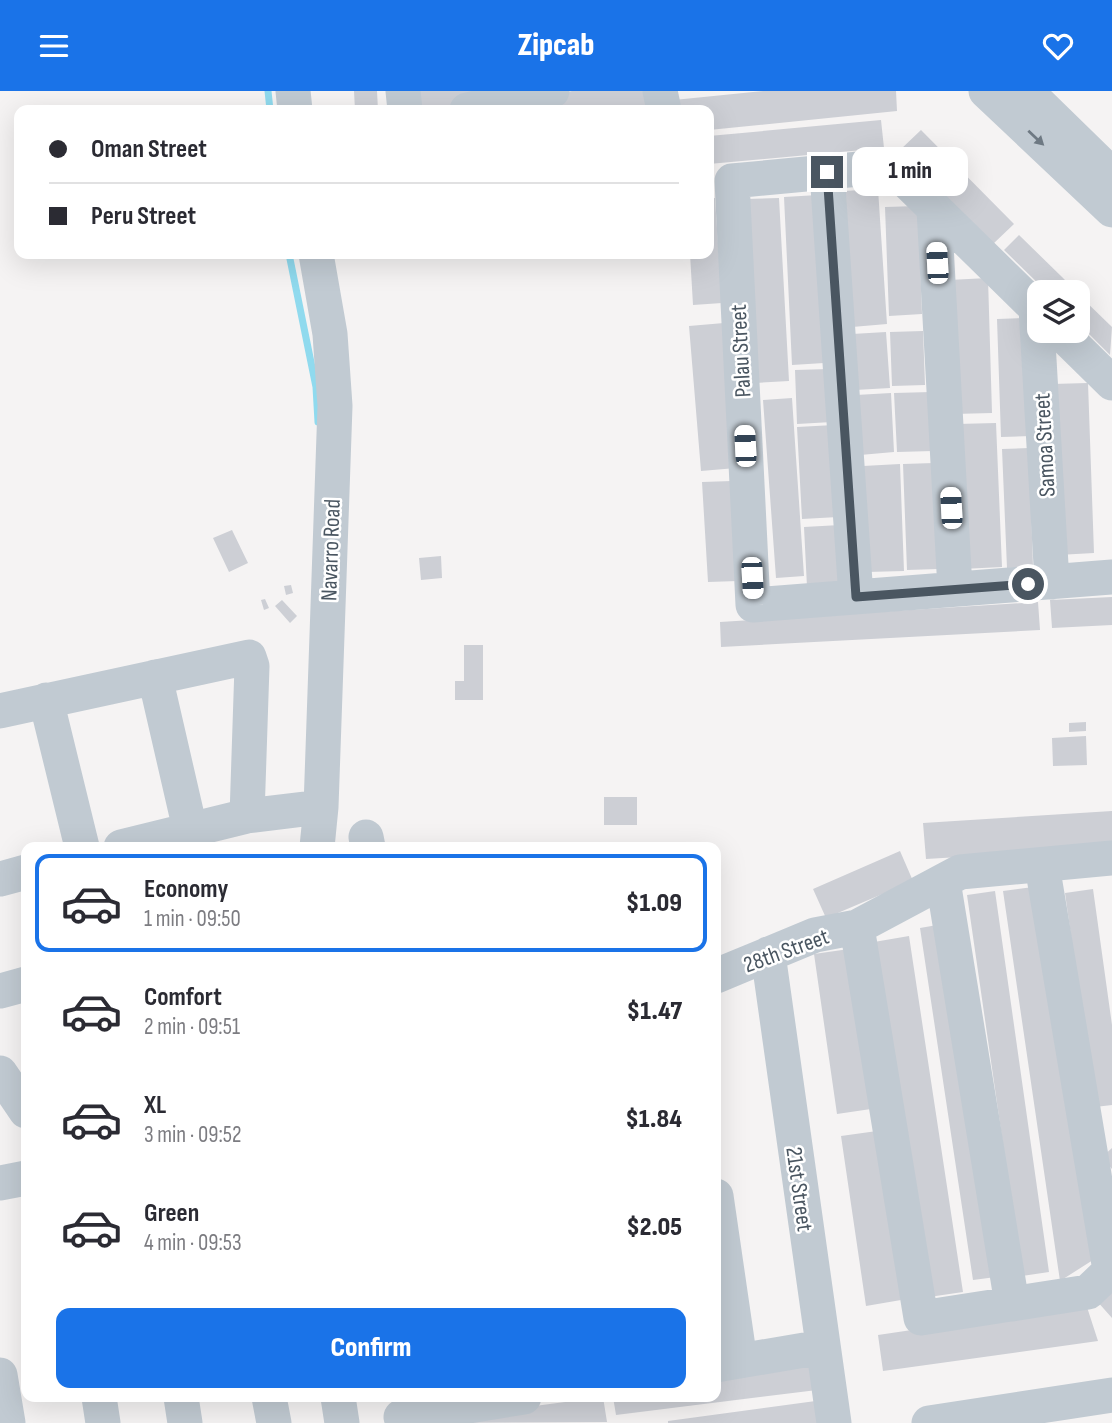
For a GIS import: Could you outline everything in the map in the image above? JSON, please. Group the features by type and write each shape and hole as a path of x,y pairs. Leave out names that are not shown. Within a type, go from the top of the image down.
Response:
{"street":[{"path":"489,105 552,91"},
{"path":"986,91 1112,210"},
{"path":"1026,91 1112,175"},
{"path":"1027,299 891,166 827,172 856,597 1112,577"},
{"name":"Palau Street","path":"827,172 732,181 753,605 856,597"},
{"path":"934,209 955,589"},
{"name":"Navarro Road","path":"317,259 330,334 335,420 318,842"},
{"name":"Samoa Street","path":"1046,343 1052,582"},
{"path":"1071,343 1112,383"},
{"path":"0,711 249,657 252,660 247,816"},
{"path":"155,677 190,829"},
{"path":"46,700 81,842"},
{"path":"140,842 247,816 321,807"},
{"name":"28th Street","path":"721,974 815,935 857,927 960,872 1112,858"},
{"path":"857,927 922,1318 1088,1291 1111,1269 1101,1138 1042,865"},
{"path":"0,879 21,873"},
{"path":"943,881 1012,1304"},
{"name":"21st Street","path":"768,954 834,1423"},
{"path":"0,991 21,986"},
{"path":"10,1074 21,1099"},
{"path":"0,1183 21,1179"},
{"path":"721,1265 728,1362 822,1347"},
{"path":"0,1375 8,1423"},
{"path":"929,1423 967,1420 1112,1395"},
{"path":"100,1402 103,1423"},
{"path":"182,1402 185,1423"},
{"path":"270,1402 274,1423"},
{"path":"339,1402 342,1423"},
{"path":"400,1412 472,1402"}],"building":[{"path":"354,91 377,91 378,105 355,105"},
{"path":"410,91 507,91 451,105 414,105"},
{"path":"572,91 646,91 650,105 511,105"},
{"path":"763,91 896,91 897,111 714,129 714,105 674,105 674,100"},
{"path":"881,120 884,148 714,164 714,136"},
{"path":"921,130 1014,224 993,244 900,150"},
{"path":"878,189 887,324 852,327 844,191"},
{"path":"818,195 824,363 792,365 784,197"},
{"path":"714,198 722,303 693,305 690,259 714,259"},
{"path":"779,198 789,381 755,383 745,199"},
{"path":"918,206 922,314 889,316 885,207"},
{"path":"1019,235 1065,280 1035,280 1004,250"},
{"path":"988,278 992,413 954,414 949,280"},
{"path":"1090,306 1112,327 1110,355 1090,335"},
{"path":"1027,318 1031,436 1001,437 997,319"},
{"path":"724,323 736,468 701,471 689,326"},
{"path":"923,331 925,385 892,386 890,332"},
{"path":"886,332 890,388 855,390 852,334"},
{"path":"829,369 832,422 797,424 795,370"},
{"path":"1088,383 1094,553 1058,555 1052,384"},
{"path":"931,392 933,451 897,452 894,393"},
{"path":"891,393 894,452 860,455 856,395"},
{"path":"792,398 804,576 776,578 763,400"},
{"path":"996,423 1002,567 962,569 957,424"},
{"path":"834,425 838,517 802,519 797,427"},
{"path":"1029,448 1033,567 1007,568 1002,449"},
{"path":"934,463 938,569 907,570 903,464"},
{"path":"900,464 904,571 867,572 863,466"},
{"path":"732,481 738,581 708,582 702,482"},
{"path":"840,525 842,585 807,587 804,527"},
{"path":"232,530 248,563 229,572 213,538"},
{"path":"441,556 442,578 421,580 419,558"},
{"path":"291,585 293,593 286,595 284,586"},
{"path":"1112,597 1112,625 1052,628 1050,600"},
{"path":"265,599 269,608 264,610 261,600"},
{"path":"282,600 297,616 290,623 275,606"},
{"path":"1038,602 1040,630 721,647 720,622"},
{"path":"464,645 483,645 483,700 455,700 455,681 464,681"},
{"path":"1086,722 1086,731 1069,732 1069,723"},
{"path":"1086,736 1087,765 1053,766 1052,738"},
{"path":"604,797 637,797 637,825 604,825"},
{"path":"1112,811 1112,848 926,859 923,823"},
{"path":"900,851 913,881 826,918 813,889"},
{"path":"1033,887 1093,1260 1060,1281 1003,891"},
{"path":"1093,889 1112,1025 1112,1105 1095,1107 1065,893"},
{"path":"995,891 1049,1272 1022,1276 967,895"},
{"path":"943,924 996,1277 973,1280 920,928"},
{"path":"909,936 963,1292 929,1297 874,942"},
{"path":"849,949 871,1109 837,1114 814,954"},
{"path":"877,1131 901,1300 866,1306 841,1136"},
{"path":"1112,1148 1112,1169 1102,1157"},
{"path":"1112,1286 1112,1318 1096,1300"},
{"path":"1086,1304 1098,1341 883,1371 878,1335"},
{"path":"813,1364 817,1390 721,1402 721,1378"},
{"path":"823,1400 817,1423 668,1423 668,1421"},
{"path":"565,1402 604,1402 607,1422 420,1423"},
{"path":"614,1402 721,1402 616,1415"}],"waterway":[{"path":"268,91 269,105"},
{"path":"290,259 316,387 318,422"}],"route":[{"path":"827,172 856,597 1028,584"}]}
